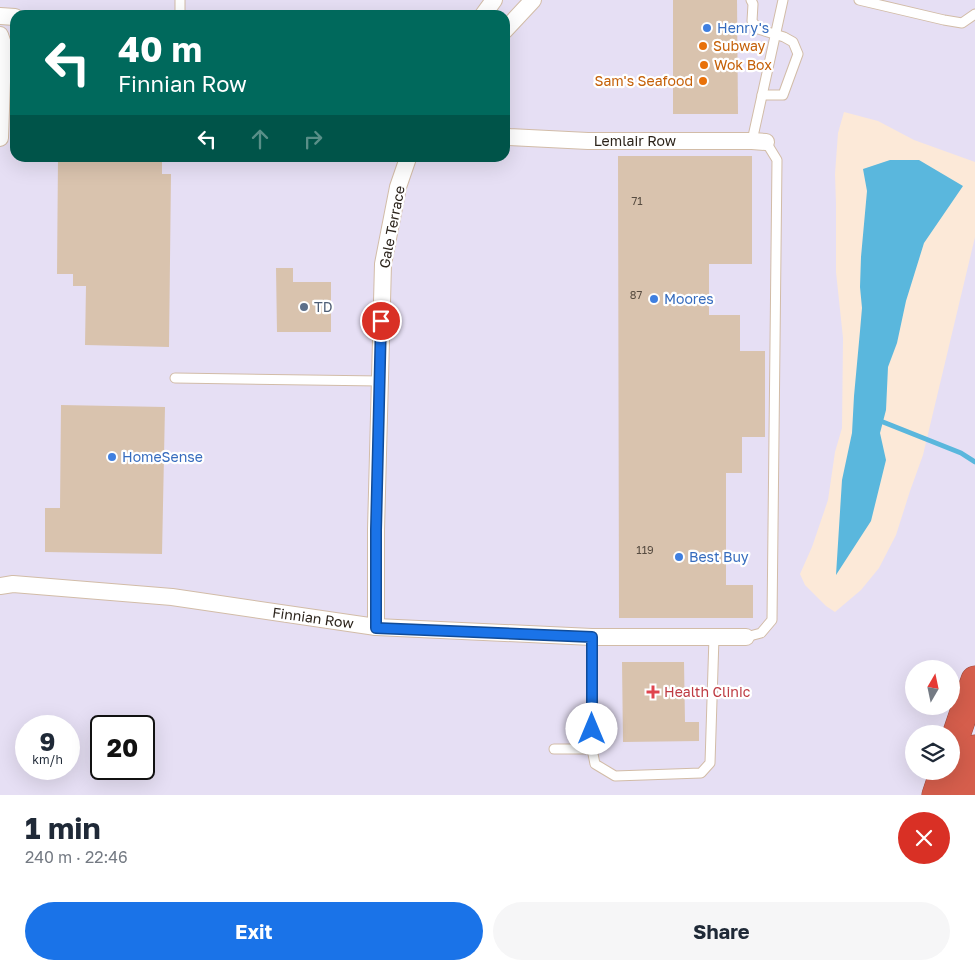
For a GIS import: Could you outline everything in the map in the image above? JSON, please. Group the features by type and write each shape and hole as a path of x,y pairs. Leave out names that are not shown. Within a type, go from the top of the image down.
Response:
{"highway":[{"path":"960,725 975,680"},
{"path":"964,795 975,749"},
{"path":"936,795 941,780"}],"street":[{"path":"510,25 533,0"},
{"path":"0,35 3,53 0,138"},
{"name":"Lemlair Row","path":"510,136 588,141 759,142"},
{"name":"Gale Terrace","path":"376,628 376,530 382,264 398,187 407,162"},
{"name":"Finnian Row","path":"0,586 13,584 172,597 376,628 592,637 746,637"}],"lane":[{"path":"751,0 753,4 752,21 758,29 784,37 793,42 798,54 783,95 762,95"},
{"path":"746,637 761,633 772,620 777,160 759,142 762,95 783,0"},
{"path":"859,0 962,23 975,14"},
{"path":"175,378 380,381"},
{"path":"592,637 592,749 595,764 615,776 701,773 710,763 714,637"},
{"path":"554,749 592,749"}],"shaded area":[{"path":"0,0 975,0 975,162 914,140 878,121 844,112 838,133 835,174 836,272 843,338 842,428 835,452 828,500 812,547 800,574 805,585 826,606 835,612 861,590 879,568 896,535 923,455 975,237 975,795 0,795"}],"water":[{"path":"890,160 919,160 963,186 924,243 906,301 897,343 888,367 886,410 880,433 886,460 871,521 836,575 842,480 852,433 862,308 860,287 861,257 867,191 863,169"}],"building":[{"path":"673,0 737,0 738,114 673,114"},
{"path":"618,156 752,156 752,264 709,264 709,315 740,315 740,351 765,351 765,437 742,437 742,473 726,473 726,585 753,585 753,618 619,618"},
{"path":"58,162 162,162 162,174 171,174 169,347 85,345 86,286 73,286 73,274 57,274"},
{"name":"TD","path":"276,268 293,268 293,282 331,282 331,332 277,332"},
{"name":"HomeSense","path":"61,405 165,407 162,554 45,552 45,508 60,508"},
{"name":"Health Clinic","path":"622,662 684,662 685,722 699,722 699,741 623,742"}],"waterway":[{"path":"883,422 961,453 975,462"}],"place":[{"name":"Henry's","path":"707,28"},
{"name":"Subway","path":"703,46"},
{"name":"Wok Box","path":"704,65"},
{"name":"Sam's Seafood","path":"703,81"},
{"name":"Moores","path":"654,299"},
{"name":"TD","path":"304,307"},
{"name":"HomeSense","path":"112,457"},
{"name":"Best Buy","path":"679,557"},
{"name":"Health Clinic","path":"653,692"}],"route":[{"path":"381,321 376,530 376,628 592,637 592,729"}]}
